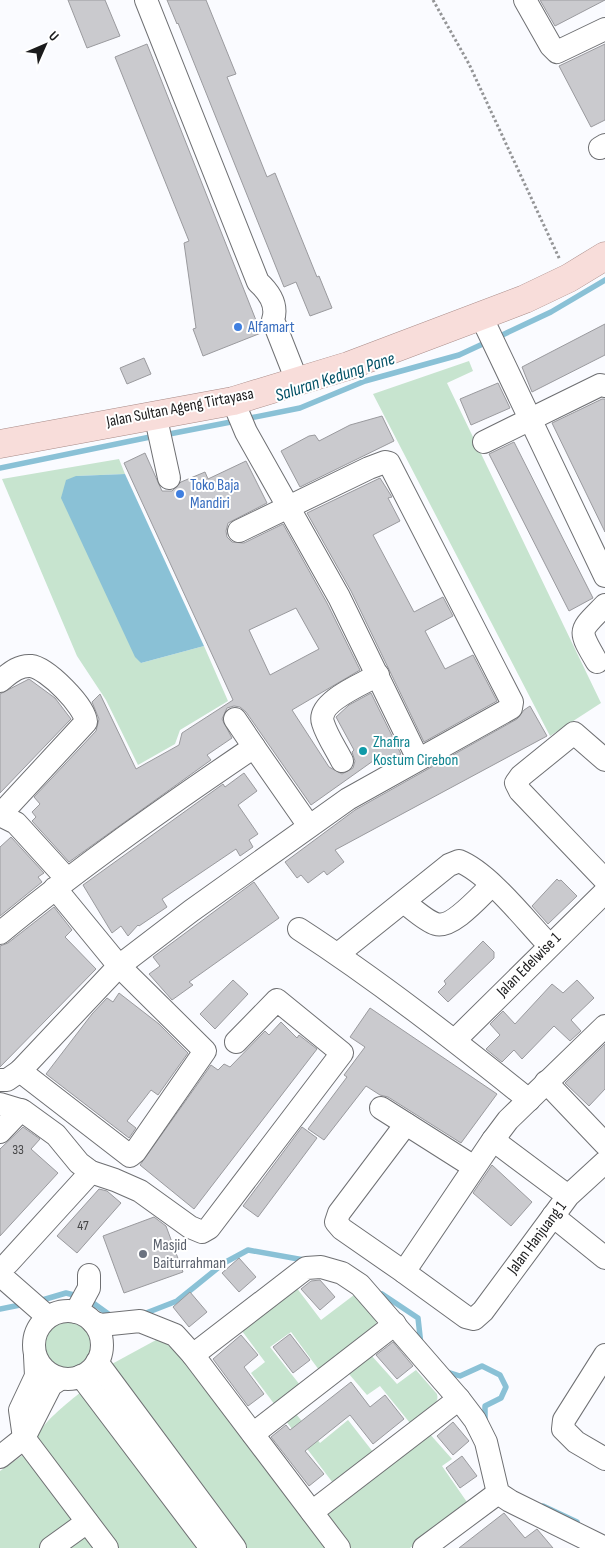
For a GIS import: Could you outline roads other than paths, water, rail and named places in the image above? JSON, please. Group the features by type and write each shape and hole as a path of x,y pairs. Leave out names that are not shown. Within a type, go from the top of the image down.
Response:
{"main road":[{"name":"Jalan Sultan Ageng Tirtayasa","path":"0,444 156,418 239,415 297,381 484,322 568,278 605,256"}],"street":[{"path":"146,0 258,282 268,292 275,312 273,320 297,381"},
{"path":"525,0 551,46 557,52 605,28"},
{"path":"484,322 604,571"},
{"path":"484,442 600,385 605,386"},
{"path":"239,415 339,597 418,759"},
{"path":"156,418 169,478"},
{"path":"0,681 19,667 30,666 42,669 70,694 86,716 86,722 0,815 16,823 119,966 205,1050 135,1152 130,1156 10,1075 119,966 309,826 348,799 418,759 506,713 511,708 512,702 392,466 384,462 369,468 239,531"},
{"path":"597,662 583,639 583,631 586,624 605,605"},
{"path":"342,761 322,722 322,714 329,703 378,675"},
{"path":"235,719 309,826"},
{"path":"604,758 574,733 521,776 516,783 520,791 605,880"},
{"path":"0,933 61,884 155,814 254,747"},
{"path":"338,954 449,865 459,861 471,866 492,884 549,945"},
{"path":"404,902 436,924 445,924 456,918 492,884"},
{"name":"Jalan Edelwise 1","path":"455,1040 549,945 605,892"},
{"path":"299,928 338,954 455,1040 528,1100"},
{"path":"0,1132 10,1107 56,1136 79,1163 91,1172 140,1191 190,1227 202,1232 210,1228 342,1053 277,1000 236,1042"},
{"path":"406,1124 339,1214 336,1222 342,1229 404,1272 493,1140 528,1100 605,1026"},
{"path":"546,1082 605,1144"},
{"path":"381,1108 474,1167"},
{"path":"493,1140 568,1196"},
{"name":"Jalan Hanjuang 1","path":"404,1272 466,1317 474,1319 483,1311 568,1196 605,1162"},
{"path":"91,1172 4,1269 25,1308 35,1356 36,1376 20,1410 24,1438 107,1548"},
{"path":"552,1216 605,1258"},
{"path":"193,1355 306,1268 321,1267 342,1273 360,1285 459,1398 475,1420 486,1442 498,1493 596,1546"},
{"path":"25,1308 59,1312 86,1300"},
{"path":"86,1300 101,1326 140,1321 174,1335 193,1355 339,1548"},
{"path":"85,1368 102,1344 100,1332 86,1300"},
{"path":"252,1434 394,1324"},
{"path":"0,1457 24,1438 51,1385 85,1368 115,1338 140,1333 153,1327"},
{"path":"605,1355 564,1420 563,1429 576,1442 605,1459"},
{"path":"35,1356 45,1370 85,1368"},
{"path":"85,1368 211,1548"},
{"path":"85,1368 235,1548"},
{"path":"312,1512 459,1398"},
{"path":"424,1548 498,1493"},
{"path":"51,1548 87,1522"}],"water":[{"path":"125,474 204,646 141,663 135,657 61,498 66,480 76,476"}],"waterway":[{"name":"Saluran Kedung Pane","path":"496,338 551,312 605,280"},
{"name":"Saluran Kedung Pane","path":"245,419 300,408 365,381 459,355 487,342"},
{"name":"Saluran Kedung Pane","path":"164,435 236,421"},
{"name":"Saluran Kedung Pane","path":"0,468 155,436"},
{"path":"141,1315 177,1301 224,1263 248,1250 304,1260"},
{"path":"39,1301 66,1293 78,1296"},
{"path":"382,1294 418,1318 421,1345"},
{"path":"89,1300 114,1318"},
{"path":"0,1309 25,1304"},
{"path":"444,1371 460,1376 482,1366 500,1375 506,1387 501,1398 485,1406 485,1420"},
{"path":"543,1506 577,1522"}],"place":[{"name":"Alfamart","path":"238,327"},
{"name":"Toko Baja Mandiri","path":"180,494"},
{"name":"Zhafira Kostum Cirebon","path":"363,751"},
{"name":"Masjid Baiturrahman","path":"143,1254"}]}
